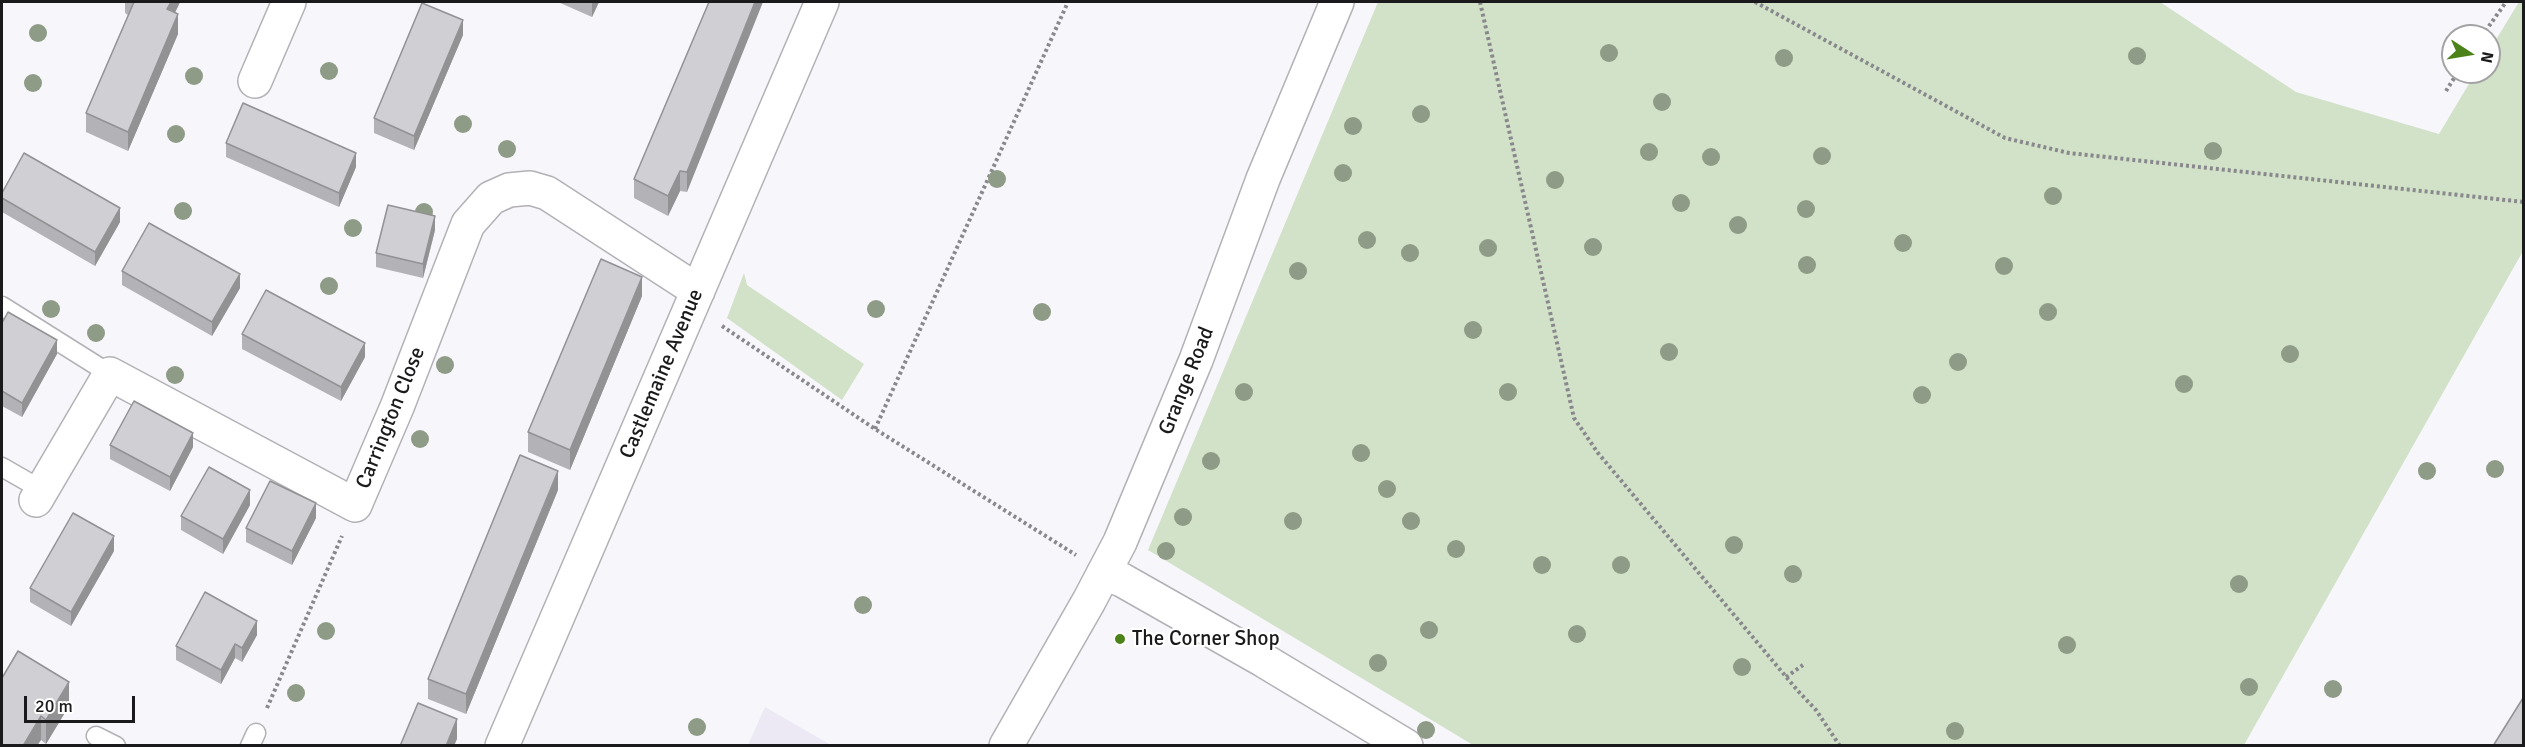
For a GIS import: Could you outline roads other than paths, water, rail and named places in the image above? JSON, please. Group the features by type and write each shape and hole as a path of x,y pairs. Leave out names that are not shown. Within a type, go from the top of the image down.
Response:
{"street":[{"path":"255,81 289,2"},
{"name":"Castlemaine Avenue","path":"502,746 822,2"},
{"name":"Grange Road","path":"1006,746 1120,542 1196,360 1263,179 1337,2"},
{"name":"Carrington Close","path":"110,374 355,505 397,407 468,224 491,198 509,190 530,188 547,193 695,299"},
{"path":"39,495 110,374"},
{"path":"1104,573 1122,580 1243,649 1406,746"}],"lane":[{"path":"2,306 110,374"},
{"path":"2,467 39,495"},
{"path":"96,736 116,746"}],"place":[{"name":"The Corner Shop","path":"1120,639"}]}
